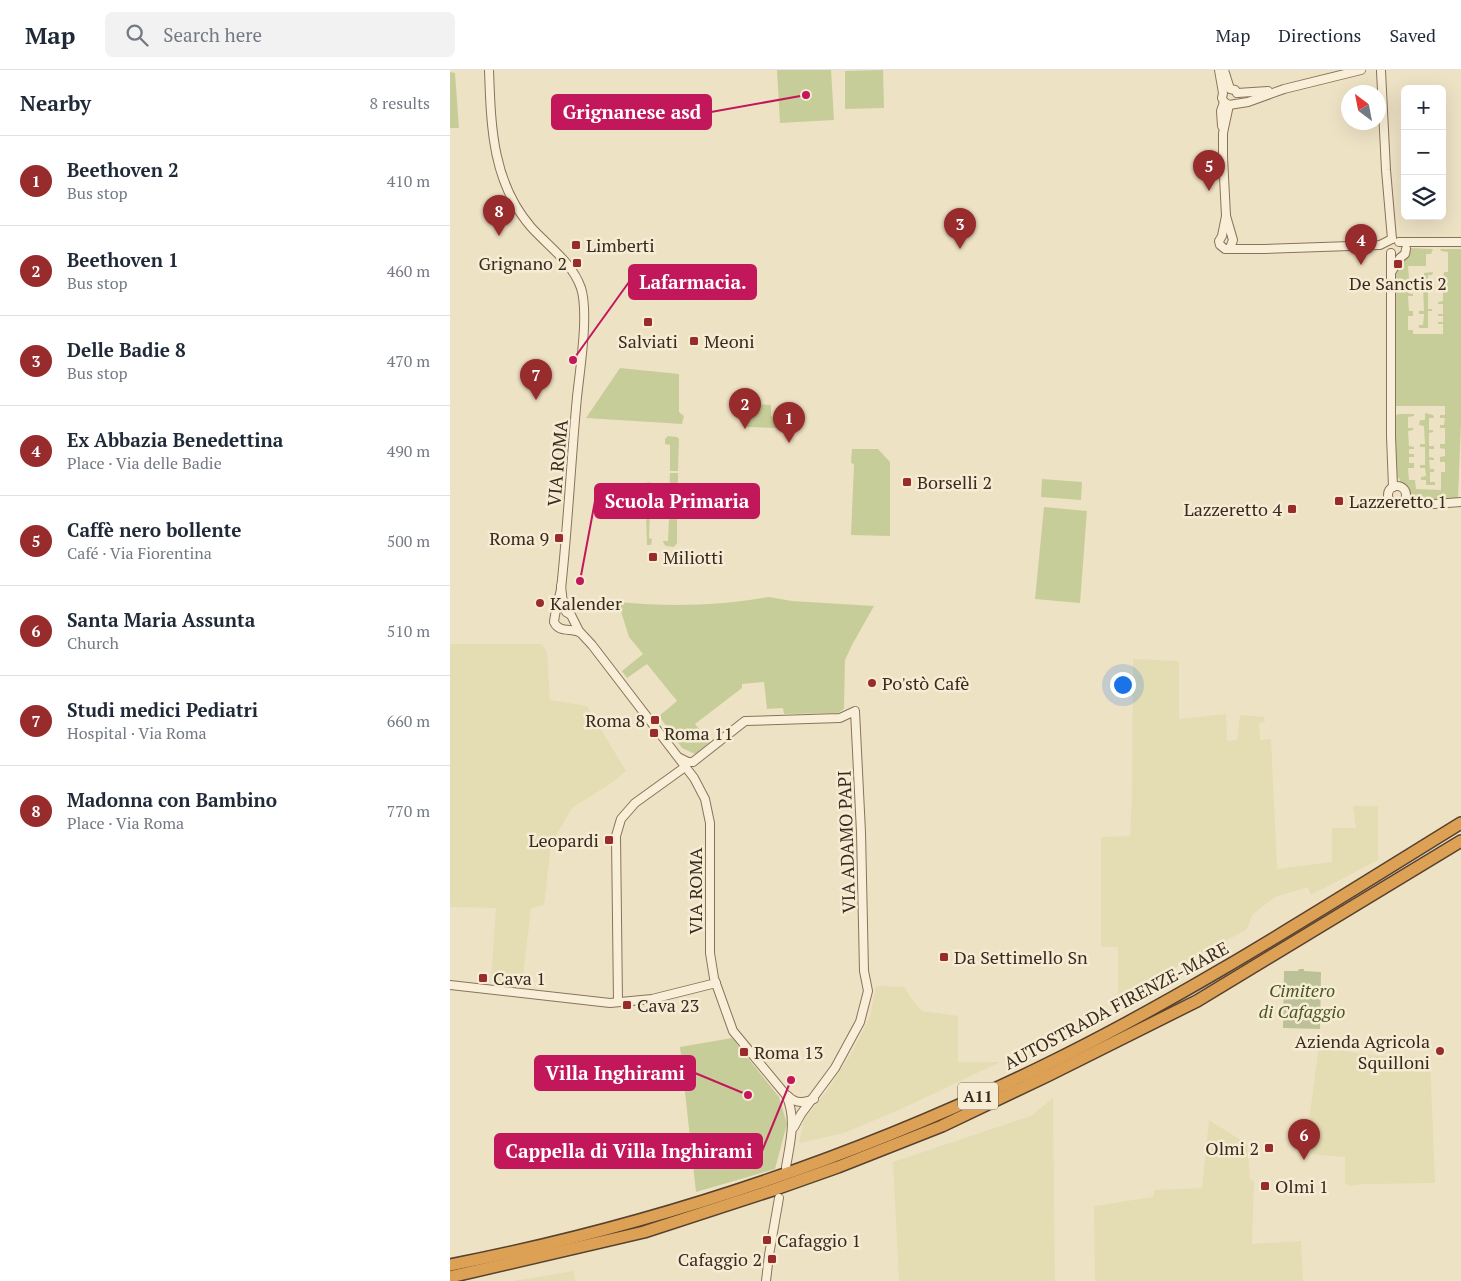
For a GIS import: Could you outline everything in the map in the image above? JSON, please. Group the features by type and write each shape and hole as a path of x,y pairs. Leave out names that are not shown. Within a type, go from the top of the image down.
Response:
{"highway":[{"name":"AUTOSTRADA FIRENZE-MARE","path":"450,1265 643,1220 726,1194 847,1151 940,1113 1041,1067 1189,989 1461,823"},
{"name":"AUTOSTRADA FIRENZE-MARE","path":"450,1277 644,1232 801,1180 942,1126 1058,1071 1197,1001 1461,841"}],"street":[{"name":"VIA ROMA","path":"489,70 493,140 508,192 524,218 568,265 575,275 584,298 581,356 557,614"},
{"path":"1219,70 1226,91"},
{"path":"1224,70 1226,91 1222,98 1229,104 1248,102 1284,89"},
{"path":"1226,91 1235,90 1237,93 1248,94 1284,89 1361,70"},
{"path":"1380,70 1392,271 1391,436 1392,478 1395,487"},
{"path":"1229,104 1238,100 1237,93"},
{"path":"1229,104 1223,133 1226,216 1229,240 1247,248 1461,242"},
{"path":"1392,271 1400,258 1405,254 1406,249 1418,242"},
{"path":"1390,245 1406,249"},
{"path":"1390,245 1400,258"},
{"path":"1395,487 1405,490 1405,498 1398,504 1390,501 1388,493 1395,487"},
{"path":"1405,498 1434,504 1461,502"},
{"name":"VIA ROMA","path":"561,586 566,612 571,615 581,633 694,778 705,799 710,823 710,953 716,983 733,1031 786,1095 792,1110 792,1131 786,1167"},
{"path":"566,612 557,614 554,622 556,626 563,630 567,629 581,633"},
{"path":"567,629 573,620"},
{"name":"VIA ADAMO PAPI","path":"693,762 745,721 840,718 856,712 864,971 868,991 860,1022 836,1068 796,1121 792,1131"},
{"path":"675,753 685,761 693,762 690,768 694,778"},
{"path":"618,1002 616,836 622,819 635,803 685,767"},
{"path":"450,985 610,1003 671,996 716,983"},
{"path":"786,1095 792,1100 800,1102 814,1098"},
{"path":"766,1281 779,1198"}],"shaded area":[{"path":"450,644 542,644 547,653 550,700 587,706 626,771 613,782 572,808 551,844 544,905 531,908 522,985 491,980 496,908 450,907"},
{"path":"1133,659 1179,661 1179,719 1226,714 1227,741 1237,740 1240,715 1264,717 1265,722 1259,723 1260,740 1271,739 1277,869 1332,862 1332,828 1356,828 1353,806 1378,806 1378,860 1311,895 1308,887 1275,897 1253,914 1246,930 1118,998 1118,947 1101,947 1101,837 1130,836"},
{"path":"876,986 904,987 922,1011 958,1016 958,1062 1000,1062 899,1110 844,1133 799,1143 804,1119 827,1091 852,1052 870,1017"},
{"path":"1319,1045 1365,1055 1430,1058 1435,1183 1349,1186 1345,1183 1345,1157 1310,1154 1314,1123 1309,1121"},
{"path":"1053,1098 1055,1281 899,1281 893,1162 1031,1116"},
{"path":"1209,1120 1247,1144 1250,1179 1254,1182 1252,1244 1301,1241 1303,1281 1095,1281 1094,1206 1153,1197 1155,1190 1202,1188"},
{"path":"574,1271 575,1281 513,1281"}],"green space":[{"path":"777,70 831,70 834,120 780,123"},
{"path":"883,70 884,108 845,109 845,71"},
{"path":"450,72 455,73 459,128 450,128"},
{"path":"1411,248 1433,249 1431,254 1426,254 1426,266 1408,266 1409,279 1413,280 1413,285 1408,285 1408,293 1413,294 1413,296 1408,296 1409,311 1413,311 1413,316 1408,316 1408,330 1413,330 1413,334 1443,334 1443,324 1438,324 1438,322 1443,322 1443,316 1438,316 1438,314 1443,314 1443,304 1438,304 1438,302 1443,301 1443,282 1439,282 1439,280 1443,280 1444,272 1448,272 1448,252 1441,251 1440,249 1461,249 1461,424 1458,499 1420,500 1410,494 1399,482 1398,477 1396,478 1394,416 1399,414 1414,414 1414,416 1408,417 1408,428 1413,428 1413,430 1408,431 1409,446 1414,447 1414,449 1409,449 1409,454 1414,454 1414,457 1409,457 1409,463 1414,463 1414,468 1408,468 1409,480 1415,480 1416,489 1441,490 1441,472 1445,472 1445,462 1440,462 1440,457 1445,456 1445,449 1440,448 1440,444 1445,444 1445,428 1440,428 1440,425 1444,425 1445,418 1440,418 1440,415 1445,415 1445,406 1394,406 1395,273"},
{"path":"1433,272 1432,275 1428,275 1428,285 1432,285 1432,290 1428,290 1428,309 1432,309 1432,311 1428,311 1428,328 1419,328 1419,325 1423,325 1424,314 1419,314 1419,311 1424,311 1423,288 1419,288 1419,285 1424,285 1424,273"},
{"path":"620,368 679,374 679,412 684,416 682,424 586,418"},
{"path":"756,404 771,405 771,416 776,418 776,428 747,427 746,416 755,414"},
{"path":"1425,413 1433,415 1434,418 1429,418 1429,430 1433,430 1433,432 1429,433 1429,446 1434,446 1434,449 1429,449 1429,457 1434,458 1434,460 1429,460 1430,469 1434,469 1434,472 1430,472 1430,482 1435,482 1435,485 1426,485 1426,480 1421,480 1421,477 1426,476 1425,468 1420,468 1420,465 1425,465 1425,447 1420,447 1420,444 1425,444 1424,426 1419,425 1420,420 1425,420"},
{"path":"668,436 679,439 678,471 670,471 670,445 665,444 665,439"},
{"path":"852,449 878,449 890,462 890,536 851,535 854,464 851,463"},
{"path":"670,473 678,473 678,494 669,494"},
{"path":"1042,479 1082,482 1081,500 1041,497"},
{"path":"651,482 649,538 652,539 651,545 647,545 645,483"},
{"path":"1044,507 1087,511 1080,603 1035,599"},
{"path":"669,519 677,519 677,543 674,547 666,546 663,541 668,541"},
{"path":"769,597 792,601 874,606 845,660 844,709 838,713 784,714 783,708 767,709 764,682 742,684 742,688 695,724 710,742 695,754 682,748 659,716 677,701 647,664 627,678 622,671 643,654 629,637 618,602 693,605"},
{"name":"Cimitero di Cafaggio","path":"1299,969 1321,972 1320,1029 1283,1028 1284,971 1298,971"},
{"path":"732,1038 779,1097 787,1124 775,1169 696,1192 680,1047"}],"place":[{"name":"Grignanese asd","path":"806,95"},
{"name":"Caffè nero bollente","path":"1209,191"},
{"name":"Madonna con Bambino","path":"499,236"},
{"name":"Limberti","path":"576,245"},
{"name":"Delle Badie 8","path":"960,249"},
{"name":"Grignano 2","path":"577,263"},
{"name":"De Sanctis 2","path":"1398,264"},
{"name":"Ex Abbazia Benedettina","path":"1361,265"},
{"name":"Salviati","path":"648,322"},
{"name":"Meoni","path":"694,341"},
{"name":"Lafarmacia.","path":"573,360"},
{"name":"Studi medici Pediatri","path":"536,400"},
{"name":"Beethoven 1","path":"745,429"},
{"name":"Beethoven 2","path":"789,443"},
{"name":"Borselli 2","path":"907,482"},
{"name":"Lazzeretto 1","path":"1339,501"},
{"name":"Lazzeretto 4","path":"1292,509"},
{"name":"Roma 9","path":"559,538"},
{"name":"Miliotti","path":"653,557"},
{"name":"Scuola Primaria","path":"580,581"},
{"name":"Kalender","path":"540,603"},
{"name":"Po'stò Cafè","path":"872,683"},
{"name":"Roma 8","path":"655,720"},
{"name":"Roma 11","path":"654,733"},
{"name":"Leopardi","path":"609,840"},
{"name":"Da Settimello Sn","path":"944,957"},
{"name":"Cava 1","path":"483,978"},
{"name":"Cava 23","path":"627,1005"},
{"name":"Azienda Agricola Squilloni","path":"1440,1051"},
{"name":"Roma 13","path":"744,1052"},
{"name":"Cappella di Villa Inghirami","path":"791,1080"},
{"name":"Villa Inghirami","path":"748,1095"},
{"name":"Olmi 2","path":"1269,1148"},
{"name":"Santa Maria Assunta","path":"1304,1160"},
{"name":"Olmi 1","path":"1265,1186"},
{"name":"Cafaggio 1","path":"767,1240"},
{"name":"Cafaggio 2","path":"772,1259"}]}
